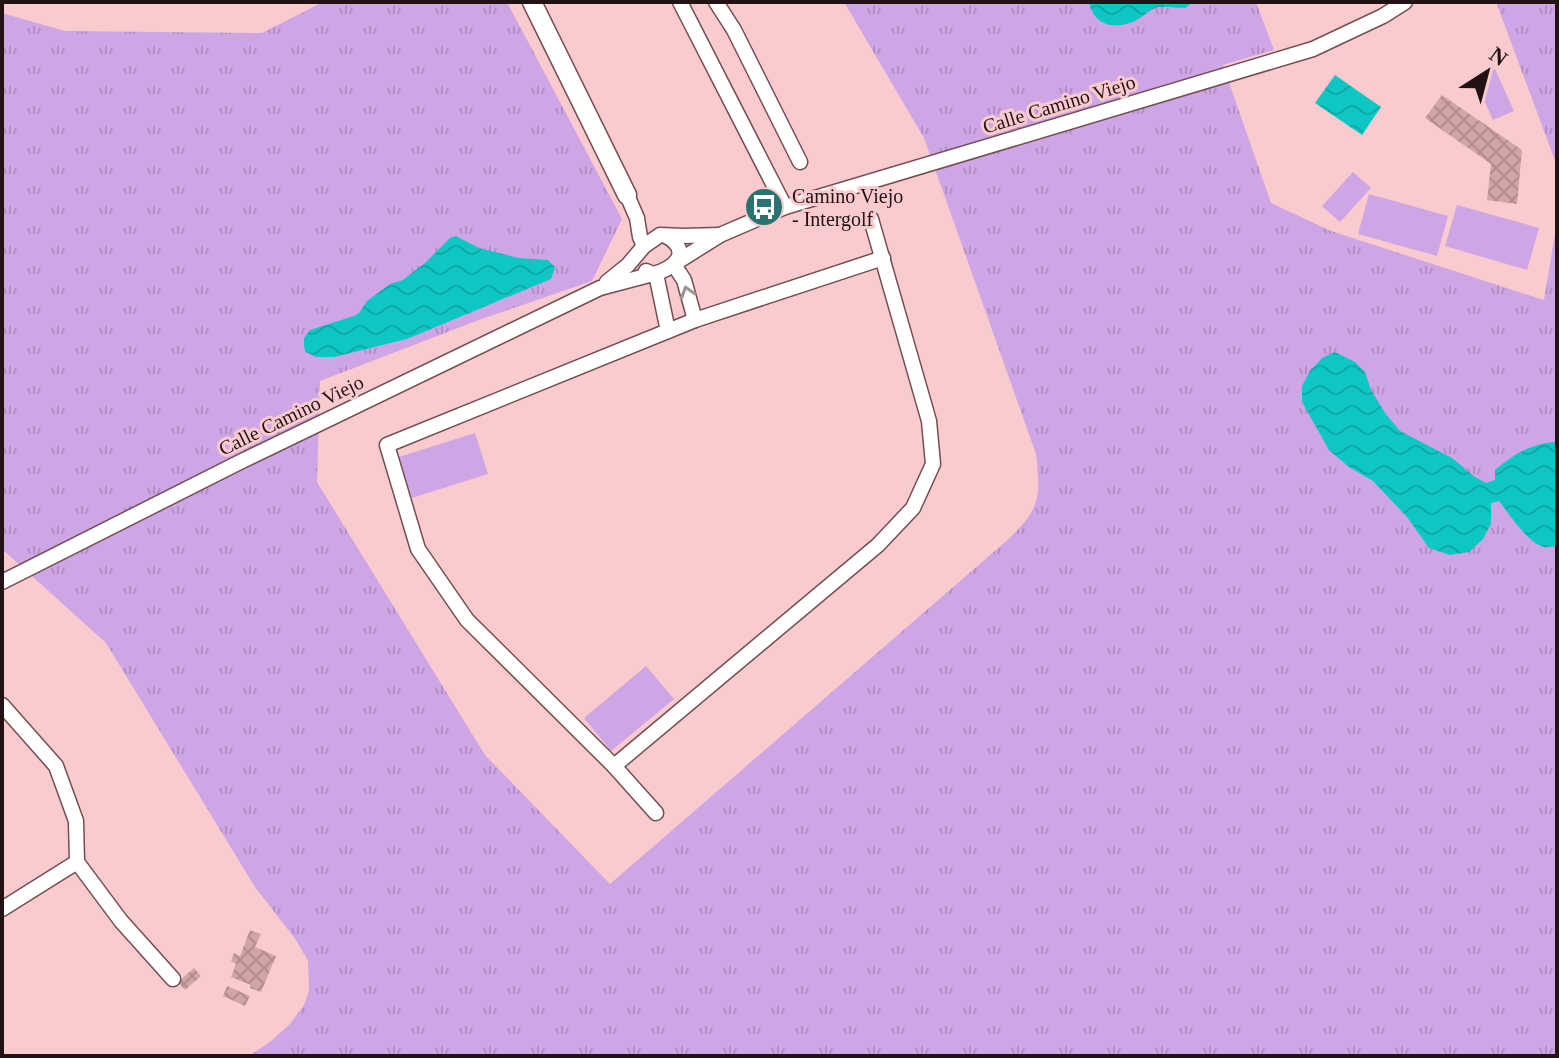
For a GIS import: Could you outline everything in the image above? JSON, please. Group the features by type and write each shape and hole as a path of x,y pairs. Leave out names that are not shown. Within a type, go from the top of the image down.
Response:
{"street":[{"path":"532,2 637,218 641,250 638,261 645,270 655,274 676,264"},
{"path":"680,2 785,207"},
{"path":"716,2 734,30 800,162"},
{"name":"Calle Camino Viejo","path":"676,264 720,235 785,207 1313,49 1383,16 1405,2"},
{"path":"627,195 663,236 673,240 678,247 676,264 684,280 695,320"},
{"path":"614,766 878,545 913,508 933,464 929,421 871,219"},
{"name":"Calle Camino Viejo","path":"663,236 720,235"},
{"path":"641,250 663,236"},
{"name":"Calle Camino Viejo","path":"600,288 641,250"},
{"path":"656,813 614,766 467,620 418,549 387,445 695,320 883,258"},
{"path":"655,274 668,331"},
{"name":"Calle Camino Viejo","path":"2,582 240,462 600,288 655,274"},
{"path":"2,705 56,766 76,821 77,862 121,921 173,979"},
{"path":"2,909 77,862"}],"green space":[{"path":"323,2 507,2 622,219 592,281 320,381 317,482 485,755 610,884 1004,543 1024,522 1035,504 1038,483 1036,454 924,138 844,2 1256,2 1274,50 1223,65 1271,203 1331,231 1544,300 1557,222 1557,1056 249,1056 290,1024 304,1005 309,991 308,961 296,940 255,887 106,643 2,549 2,13 65,31 262,33"},
{"path":"1496,2 1557,2 1557,166"},
{"path":"1495,69 1514,111 1493,120 1474,78"},
{"path":"1353,172 1371,188 1340,222 1322,206"},
{"path":"1369,194 1448,216 1437,256 1358,234"},
{"path":"1457,205 1539,228 1527,270 1445,246"},
{"path":"475,433 488,474 412,498 399,457"},
{"path":"646,666 674,699 611,751 584,718"}],"water":[{"path":"1089,2 1193,2 1185,8 1158,7 1135,21 1113,25 1100,21"},
{"path":"1335,75 1381,107 1362,135 1315,103"},
{"path":"456,236 479,248 519,258 548,260 555,267 551,279 407,339 334,357 316,357 306,352 304,338 310,330 359,313 367,301 390,284 403,280"},
{"path":"1335,352 1355,362 1365,372 1371,390 1400,431 1452,458 1486,483 1495,480 1495,470 1516,454 1531,447 1557,442 1557,546 1544,547 1532,540 1499,501 1491,503 1491,524 1483,539 1469,552 1450,555 1429,548 1407,517 1373,481 1329,450 1302,402 1302,386 1310,371 1322,358"}],"building":[{"path":"1442,95 1522,150 1517,204 1487,200 1491,164 1425,118"},
{"path":"250,930 261,934 255,947 276,956 261,992 231,977 236,964 231,961 234,953 240,956"},
{"path":"194,968 201,976 185,990 178,982"},
{"path":"227,986 250,996 245,1006 223,996"}],"place":[{"name":"Camino Viejo - Intergolf","path":"764,207"}]}
